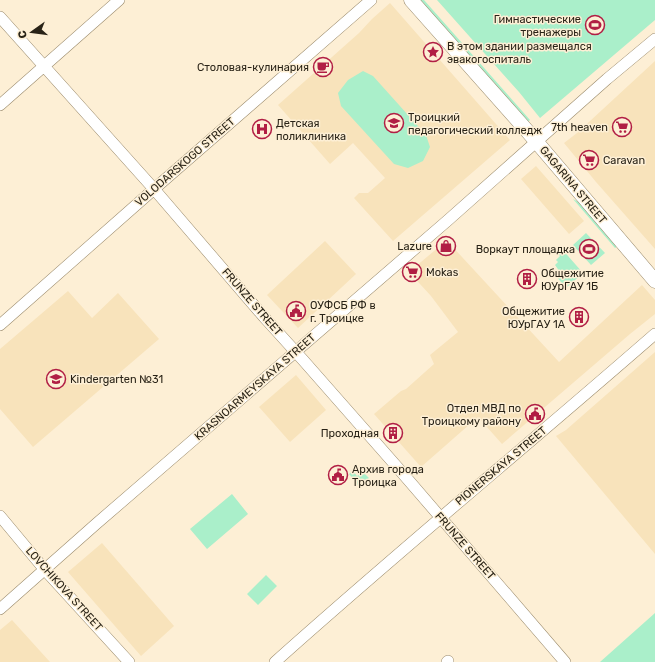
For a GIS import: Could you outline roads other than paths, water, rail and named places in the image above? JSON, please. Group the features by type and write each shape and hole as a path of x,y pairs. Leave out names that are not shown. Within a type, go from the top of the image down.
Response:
{"main road":[{"name":"GAGARINA STREET","path":"411,0 536,142 655,281"}],"street":[{"path":"0,105 119,0"},
{"name":"VOLODARSKOGO STREET","path":"0,325 371,0"},
{"name":"FRUNZE STREET","path":"0,17 154,189 264,317 441,518 560,660"},
{"name":"KRASNOARMEYSKAYA STREET","path":"0,609 96,524 447,221 612,74 655,39"},
{"name":"PIONERSKAYA STREET","path":"275,662 655,334"},
{"name":"LOVCHIKOVA STREET","path":"0,516 45,570 129,662"}],"place":[{"name":"Гимнастические тренажеры","path":"595,25"},
{"name":"В этом здании размещался эвакогоспиталь","path":"433,52"},
{"name":"Столовая-кулинария","path":"323,67"},
{"name":"Троицкий педагогический колледж","path":"394,123"},
{"name":"7th heaven","path":"622,127"},
{"name":"Детская поликлиника","path":"262,129"},
{"name":"Caravan","path":"589,160"},
{"name":"Lazure","path":"446,246"},
{"name":"Воркаут площадка","path":"589,249"},
{"name":"Mokas","path":"412,272"},
{"name":"Общежитие ЮУрГАУ 1Б","path":"527,279"},
{"name":"ОУФСБ РФ в г. Троицке","path":"296,311"},
{"name":"Общежитие ЮУрГАУ 1А","path":"579,317"},
{"name":"Kindergarten №31","path":"56,379"},
{"name":"Отдел МВД по Троицкому району","path":"535,414"},
{"name":"Проходная","path":"393,433"},
{"name":"Архив города Троицка","path":"338,475"}]}
